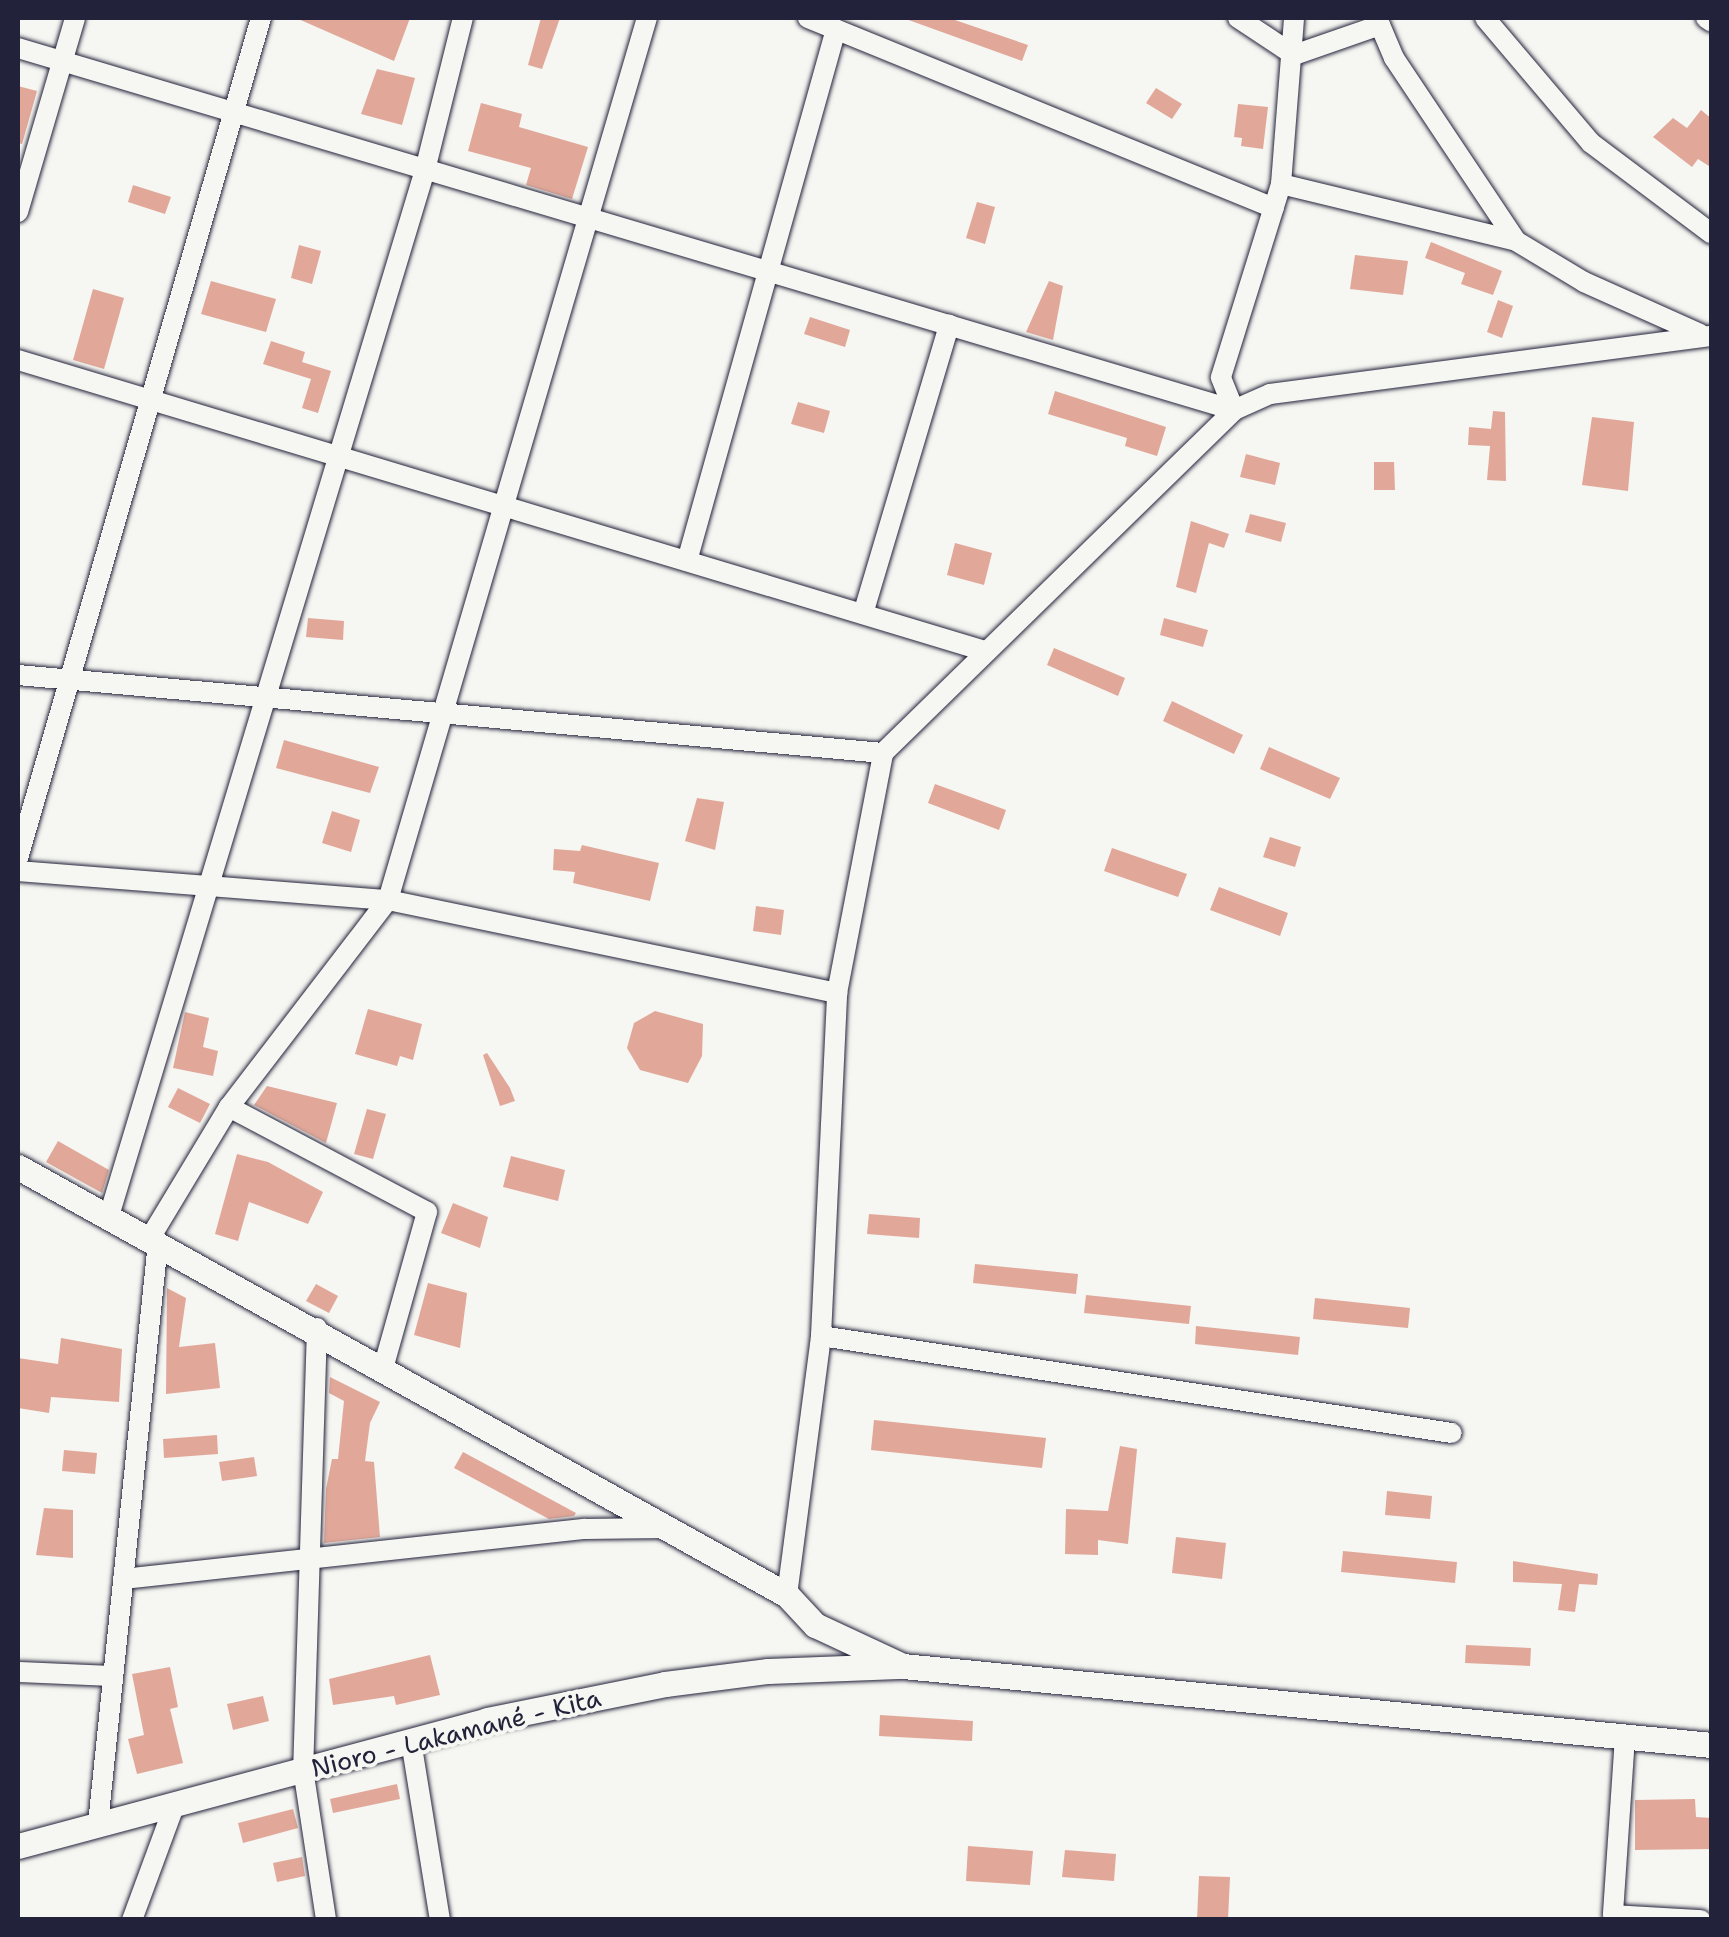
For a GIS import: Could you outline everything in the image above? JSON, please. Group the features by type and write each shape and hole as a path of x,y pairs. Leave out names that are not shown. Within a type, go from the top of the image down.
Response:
{"main road":[{"path":"18,1167 384,1365 787,1595 815,1625 903,1666 1712,1745"},
{"name":"Nioro - Lakamané - Kita","path":"18,1846 411,1740 665,1684 768,1671 903,1666"}],"street":[{"path":"18,212 75,18"},
{"path":"18,858 261,18"},
{"path":"108,1216 204,885 425,170 463,18"},
{"path":"98,1824 154,1240 229,1107 388,900 647,18"},
{"path":"808,18 843,27 1274,208"},
{"path":"1238,18 1294,54"},
{"path":"1234,410 1220,377 1281,184 1294,18"},
{"path":"1485,18 1591,143 1712,234"},
{"path":"1294,54 1380,25 1394,58 1516,240"},
{"path":"687,561 768,272 843,27"},
{"path":"18,48 1234,410"},
{"path":"1281,184 1516,240 1584,282 1707,335"},
{"path":"863,614 949,325"},
{"path":"787,1595 821,1336 837,994 883,754 1234,410 1270,394 1707,335"},
{"path":"18,360 985,650"},
{"path":"18,674 883,754"},
{"path":"18,871 388,900 837,994"},
{"path":"229,1107 427,1212 384,1365"},
{"path":"317,1328 303,1770 326,1920"},
{"path":"821,1336 1452,1432"},
{"path":"123,1578 585,1529 668,1528"},
{"path":"18,1672 113,1676"},
{"path":"1624,1737 1613,1915 1701,1920"},
{"path":"411,1740 440,1920"},
{"path":"132,1920 175,1804"}],"building":[{"path":"296,18 410,18 394,61"},
{"path":"541,18 560,18 542,69 528,65"},
{"path":"903,18 949,18 1028,45 1022,61"},
{"path":"377,69 415,78 402,125 361,114"},
{"path":"18,86 37,91 22,144 18,143"},
{"path":"1156,88 1182,104 1172,119 1146,103"},
{"path":"481,103 522,114 519,127 588,147 572,199 526,185 531,168 468,151"},
{"path":"1238,104 1268,107 1263,149 1241,146 1242,138 1234,137"},
{"path":"1701,110 1712,119 1712,168 1698,159 1692,167 1653,137 1673,118 1687,128"},
{"path":"133,185 171,197 165,214 128,202"},
{"path":"977,202 995,207 985,244 966,238"},
{"path":"1431,242 1502,271 1493,295 1461,284 1465,273 1425,258"},
{"path":"299,245 321,251 312,284 291,278"},
{"path":"1355,255 1408,261 1403,295 1350,289"},
{"path":"211,281 276,299 266,332 201,314"},
{"path":"1049,281 1063,286 1053,340 1026,332"},
{"path":"93,289 124,298 104,369 73,360"},
{"path":"1498,300 1513,306 1502,338 1487,332"},
{"path":"810,317 850,330 845,347 804,334"},
{"path":"271,341 305,352 302,362 331,371 318,413 302,408 311,379 263,364"},
{"path":"1055,391 1166,427 1157,456 1125,446 1127,438 1048,414"},
{"path":"798,402 830,411 824,433 791,424"},
{"path":"1493,411 1505,412 1506,481 1487,480 1490,446 1468,445 1469,427 1491,429"},
{"path":"1592,417 1634,422 1628,491 1582,485"},
{"path":"1246,454 1280,463 1275,485 1240,477"},
{"path":"1374,462 1394,462 1395,490 1374,490"},
{"path":"1250,514 1286,523 1281,542 1245,532"},
{"path":"1191,521 1229,534 1224,548 1209,543 1196,593 1176,587"},
{"path":"955,543 992,553 984,585 947,575"},
{"path":"308,618 344,621 343,640 306,637"},
{"path":"1164,618 1208,630 1203,647 1160,635"},
{"path":"1054,648 1125,678 1118,696 1047,665"},
{"path":"1172,701 1243,735 1234,754 1163,721"},
{"path":"284,740 379,767 370,793 276,768"},
{"path":"1269,747 1340,778 1330,799 1260,769"},
{"path":"935,784 1006,810 999,830 928,803"},
{"path":"697,798 724,802 715,850 685,841"},
{"path":"332,811 360,820 351,852 322,843"},
{"path":"1270,837 1301,847 1295,867 1263,857"},
{"path":"582,845 659,863 650,901 573,883 575,872 553,870 554,849 580,851"},
{"path":"1112,848 1187,874 1178,897 1104,871"},
{"path":"1219,887 1288,913 1280,936 1210,910"},
{"path":"756,906 784,910 781,935 753,931"},
{"path":"368,1009 422,1024 413,1060 400,1056 397,1066 355,1054"},
{"path":"655,1011 703,1024 702,1056 688,1083 640,1070 627,1048 634,1023"},
{"path":"185,1012 209,1018 203,1047 218,1051 213,1076 173,1068"},
{"path":"487,1053 515,1101 500,1106 483,1055"},
{"path":"267,1086 337,1103 326,1143 254,1105"},
{"path":"178,1088 210,1104 200,1123 168,1107"},
{"path":"367,1109 386,1114 373,1159 354,1154"},
{"path":"58,1141 109,1170 102,1193 46,1162"},
{"path":"237,1154 268,1162 323,1192 308,1224 249,1202 238,1241 215,1234"},
{"path":"511,1156 565,1170 558,1201 503,1187"},
{"path":"453,1203 488,1217 480,1248 441,1233"},
{"path":"869,1214 920,1218 919,1238 867,1234"},
{"path":"975,1264 1078,1274 1076,1294 973,1283"},
{"path":"428,1283 467,1293 460,1348 414,1335"},
{"path":"316,1284 338,1296 329,1313 306,1301"},
{"path":"167,1288 186,1298 179,1347 215,1343 220,1388 166,1394"},
{"path":"1086,1295 1191,1306 1189,1324 1084,1313"},
{"path":"1315,1298 1410,1308 1408,1328 1313,1319"},
{"path":"1196,1326 1300,1337 1298,1355 1195,1344"},
{"path":"61,1338 122,1349 119,1402 51,1397 49,1413 18,1408 18,1358 58,1364"},
{"path":"330,1377 380,1402 370,1423 365,1461 374,1462 380,1537 324,1543 326,1489 332,1459 338,1459 344,1401 329,1393"},
{"path":"874,1420 1046,1438 1042,1468 871,1450"},
{"path":"217,1435 218,1454 164,1458 163,1439"},
{"path":"1120,1446 1137,1449 1128,1544 1098,1540 1098,1555 1065,1554 1066,1509 1108,1511"},
{"path":"64,1450 97,1453 95,1474 62,1471"},
{"path":"463,1452 576,1513 549,1519 454,1468"},
{"path":"254,1457 257,1476 222,1481 219,1462"},
{"path":"1387,1491 1432,1496 1430,1519 1385,1515"},
{"path":"44,1508 73,1510 73,1558 36,1555"},
{"path":"1176,1537 1226,1543 1222,1579 1172,1573"},
{"path":"1343,1551 1457,1562 1455,1583 1341,1572"},
{"path":"1513,1561 1598,1574 1597,1585 1579,1584 1575,1612 1558,1610 1562,1584 1513,1582"},
{"path":"1466,1645 1531,1648 1530,1666 1465,1663"},
{"path":"430,1655 440,1695 396,1705 394,1696 333,1705 329,1679"},
{"path":"170,1667 178,1707 170,1709 183,1763 137,1774 128,1739 144,1735 132,1674"},
{"path":"263,1696 269,1721 233,1730 227,1704"},
{"path":"880,1715 973,1721 972,1741 879,1736"},
{"path":"397,1784 400,1799 333,1813 330,1799"},
{"path":"1695,1799 1696,1817 1712,1818 1712,1849 1635,1850 1635,1800"},
{"path":"293,1809 298,1828 243,1843 238,1823"},
{"path":"968,1846 1033,1851 1030,1885 966,1881"},
{"path":"1065,1850 1116,1854 1114,1881 1062,1877"},
{"path":"302,1857 305,1876 277,1882 273,1863"},
{"path":"1199,1876 1230,1877 1228,1920 1197,1920"}]}
